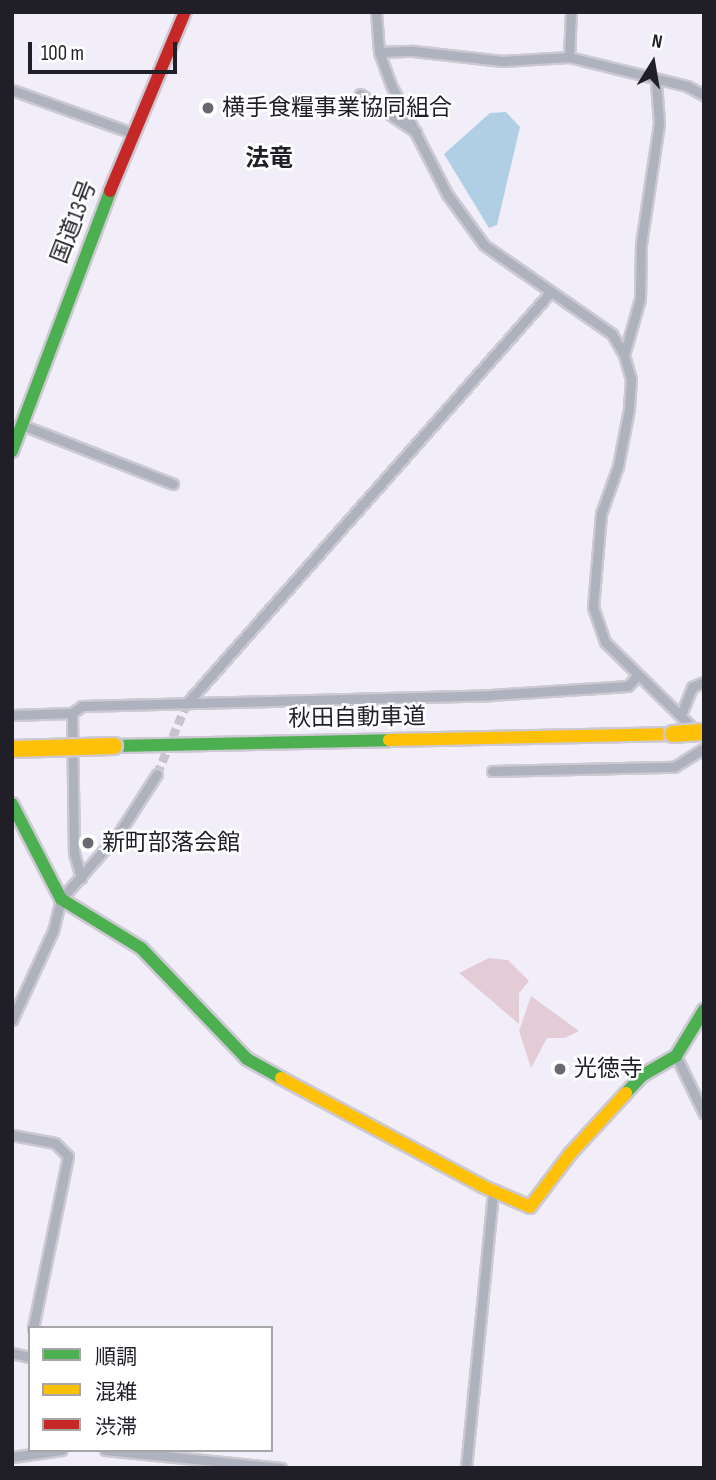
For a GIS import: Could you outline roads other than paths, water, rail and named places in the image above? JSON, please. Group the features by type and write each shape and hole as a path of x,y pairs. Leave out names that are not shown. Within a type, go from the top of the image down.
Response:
{"main road":[{"name":"国道13号","path":"12,451 132,133 185,12"},
{"name":"秋田自動車道","path":"12,749 704,732"},
{"path":"12,804 16,820 61,899 141,948 247,1059 493,1191 530,1207 570,1154 643,1075 676,1056 704,1010"}],"street":[{"path":"376,12 379,52 391,85 447,194 484,245 549,294 612,334 624,355 631,379 629,409 618,466 601,514 593,607 605,642 638,675 682,712 704,740"},
{"path":"569,57 571,12"},
{"path":"379,52 413,51 502,61 569,57 656,81 687,86 704,94"},
{"path":"624,355 640,299 641,244 659,123 656,81"},
{"path":"12,90 132,133"},
{"path":"360,94 417,133"},
{"path":"187,703 549,294"},
{"path":"22,425 173,484"},
{"path":"12,715 72,713 82,706 491,695 628,686 638,675"},
{"path":"682,712 692,687 704,682"},
{"path":"72,713 74,853 80,877"},
{"path":"492,771 674,768 704,748"},
{"path":"12,1020 53,931 61,899 119,833 157,774"},
{"path":"676,1056 704,1114"},
{"path":"12,1135 55,1143 68,1156 33,1326"},
{"path":"466,1468 493,1191"},
{"path":"12,1457 48,1452"},
{"path":"125,1452 281,1468"}],"water":[{"path":"506,112 520,127 497,225 489,228 444,154 490,113"}],"tunnel":[{"path":"157,774 187,703"}],"place":[{"name":"横手食糧事業協同組合","path":"208,108"},
{"name":"新町部落会館","path":"88,843"},
{"name":"光徳寺","path":"560,1069"}],"district":[{"name":"法竜","path":"269,159"}]}
